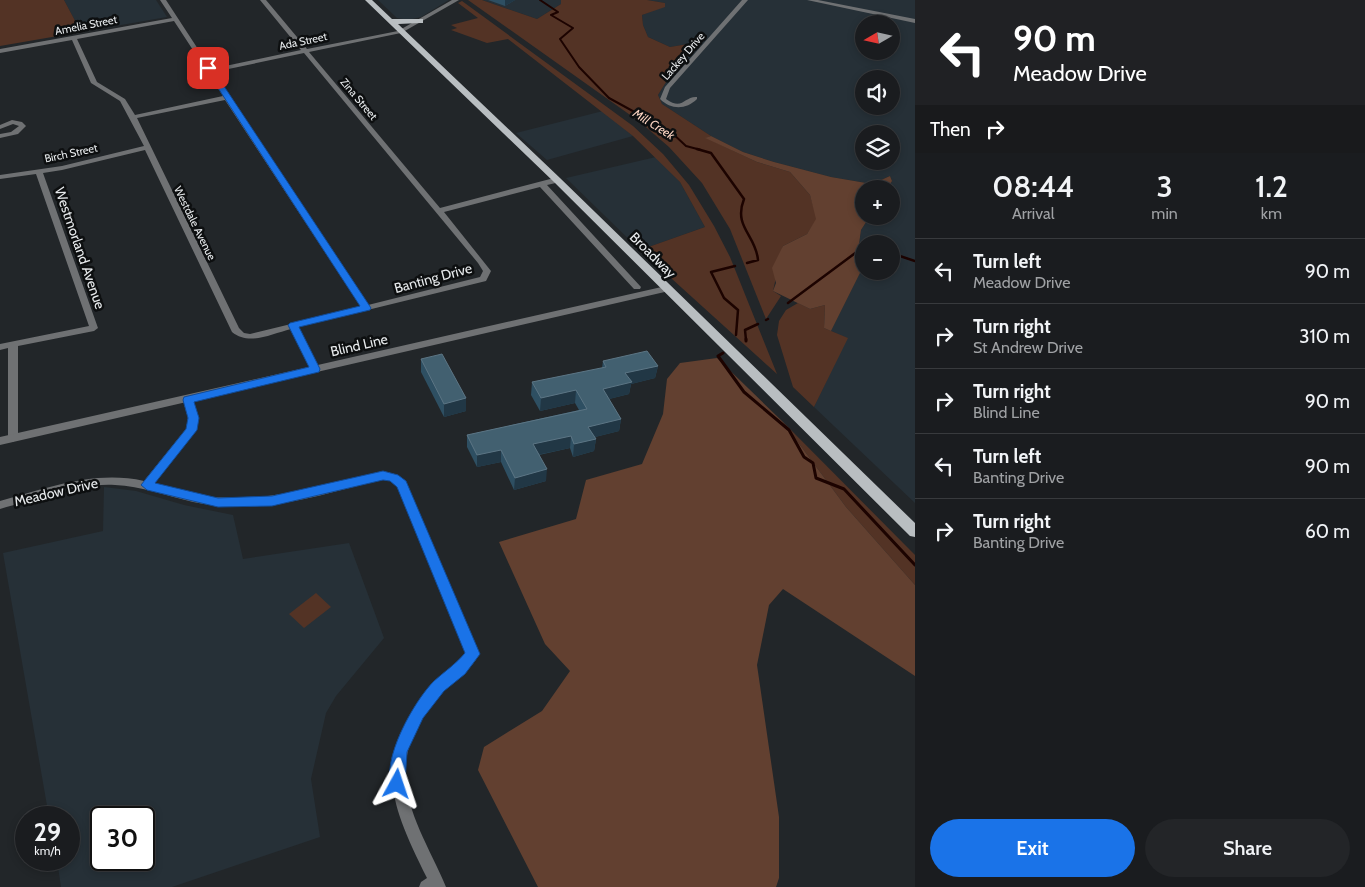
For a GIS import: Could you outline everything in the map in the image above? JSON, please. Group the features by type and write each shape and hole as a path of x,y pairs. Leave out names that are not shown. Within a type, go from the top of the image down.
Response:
{"main road":[{"name":"Broadway","path":"368,0 558,180 666,289 915,532"},
{"path":"389,20 406,23 420,21"}],"street":[{"path":"163,0 366,308"},
{"name":"Zina Street","path":"263,0 439,211"},
{"name":"Ada Street","path":"210,71 401,31 456,0"},
{"name":"Lackey Drive","path":"696,98 690,104 677,106 668,104 663,98 667,88 745,0"},
{"path":"814,0 915,21"},
{"name":"Amelia Street","path":"0,51 175,19"},
{"name":"Westdale Avenue","path":"74,38 94,83 123,100 133,118 235,330 241,335 250,337 293,325"},
{"path":"133,118 228,97"},
{"path":"0,126 12,122 20,123 23,126 20,131 0,136"},
{"name":"Birch Street","path":"0,177 38,172 146,148"},
{"name":"Westmorland Avenue","path":"0,347 94,328 38,172"},
{"path":"439,211 558,180"},
{"path":"542,184 637,287"},
{"name":"Banting Drive","path":"293,325 420,297 483,279 486,271 481,262 439,211"},
{"name":"Blind Line","path":"0,441 188,400 666,289"},
{"path":"293,325 315,369"},
{"path":"13,345 13,438"},
{"path":"147,485 191,430 193,418 188,400"},
{"name":"Meadow Drive","path":"0,505 90,483 113,480 147,485 218,502 272,501 383,475 394,478 402,485 473,654 460,670 439,686 418,713 400,752 397,784 401,801 434,885"}],"shaded area":[{"path":"0,0 64,0 81,32 0,46"},
{"path":"64,0 156,0 167,17 81,32"},
{"path":"378,0 449,0 421,17 408,20 397,18"},
{"path":"468,0 482,0 537,19 561,4 561,0 647,0 665,3 665,7 642,15 643,25 648,37 670,47 694,43 695,46 680,66 671,74 658,95 662,104 711,136 706,138 757,162 790,172 810,195 817,219 807,234 783,246 773,291 781,296 766,319 730,229 702,183 669,147 640,122"},
{"path":"482,0 561,0 561,4 537,19"},
{"path":"647,0 915,0 915,503 814,407 847,338 831,331 856,280 900,280 900,235 860,235 864,225 900,225 900,180 892,180 890,176 881,180 855,181 831,177 774,162 743,152 711,136 662,104 658,95 671,74 680,66 694,43 670,47 648,37 643,25 642,15 665,6 665,3"},
{"path":"462,1 633,126 663,154 689,185 714,226 730,257 777,374 640,250 705,227 680,182 633,136 508,39 487,43 451,30 457,28 451,25 478,18 458,3"},
{"path":"603,111 633,136 547,160 516,133"},
{"path":"711,136 743,152 774,162 831,177 855,181 855,225 864,225 860,235 855,235 856,280 831,331 824,328 825,305 810,309 773,291 776,283 772,268 783,246 807,234 816,219 810,195 790,172 757,162 705,138"},
{"path":"656,157 680,182 705,227 640,250 566,178"},
{"path":"890,176 892,180 881,180"},
{"path":"798,303 810,309 825,305 824,328 848,338 814,407 793,387 777,335 779,321 786,310"},
{"path":"717,358 783,422 846,507 915,585 915,676 783,589 769,605 757,665 779,817 779,878 776,887 538,887 478,770 484,747 542,711 570,671 545,644 499,542 576,519 586,480 642,464 663,414 667,379 680,363"},
{"path":"783,422 915,555 915,585 846,507"},
{"path":"104,487 136,491 184,505 233,515 243,559 349,543 384,638 336,696 326,713 311,779 320,837 172,887 61,887 59,871 80,871 80,806 47,806 3,553 103,531"},
{"path":"316,593 331,607 304,628 289,614"}],"building":[{"path":"647,351 658,366 625,373 632,382 603,389 621,419 588,427 596,439 574,444 571,436 533,444 547,469 515,478 501,450 477,455 467,435 587,409 576,390 541,398 532,382 606,367 603,361"},
{"path":"442,354 466,398 444,404 421,359"}],"waterway":[{"name":"Mill Creek","path":"540,0 558,12 551,15 573,28 560,39 579,67 609,98 671,132 686,146 701,150"},
{"name":"Mill Creek","path":"697,149 711,153 744,199 741,217 758,260 747,263"},
{"path":"788,303 855,253"},
{"path":"900,256 915,261"},
{"name":"Mill Creek","path":"735,266 711,272 724,298 738,310 736,335"},
{"path":"746,340 745,330 758,324"},
{"path":"723,353 718,356 744,392 789,430 804,457 813,463 816,478 844,489 915,565"}],"route":[{"path":"208,68 366,308 293,325 315,369 188,400 193,418 191,430 182,444 147,485 183,496 218,502 272,501 383,475 394,478 402,485 473,654 460,670 439,686 418,713 400,752 397,784"}]}
